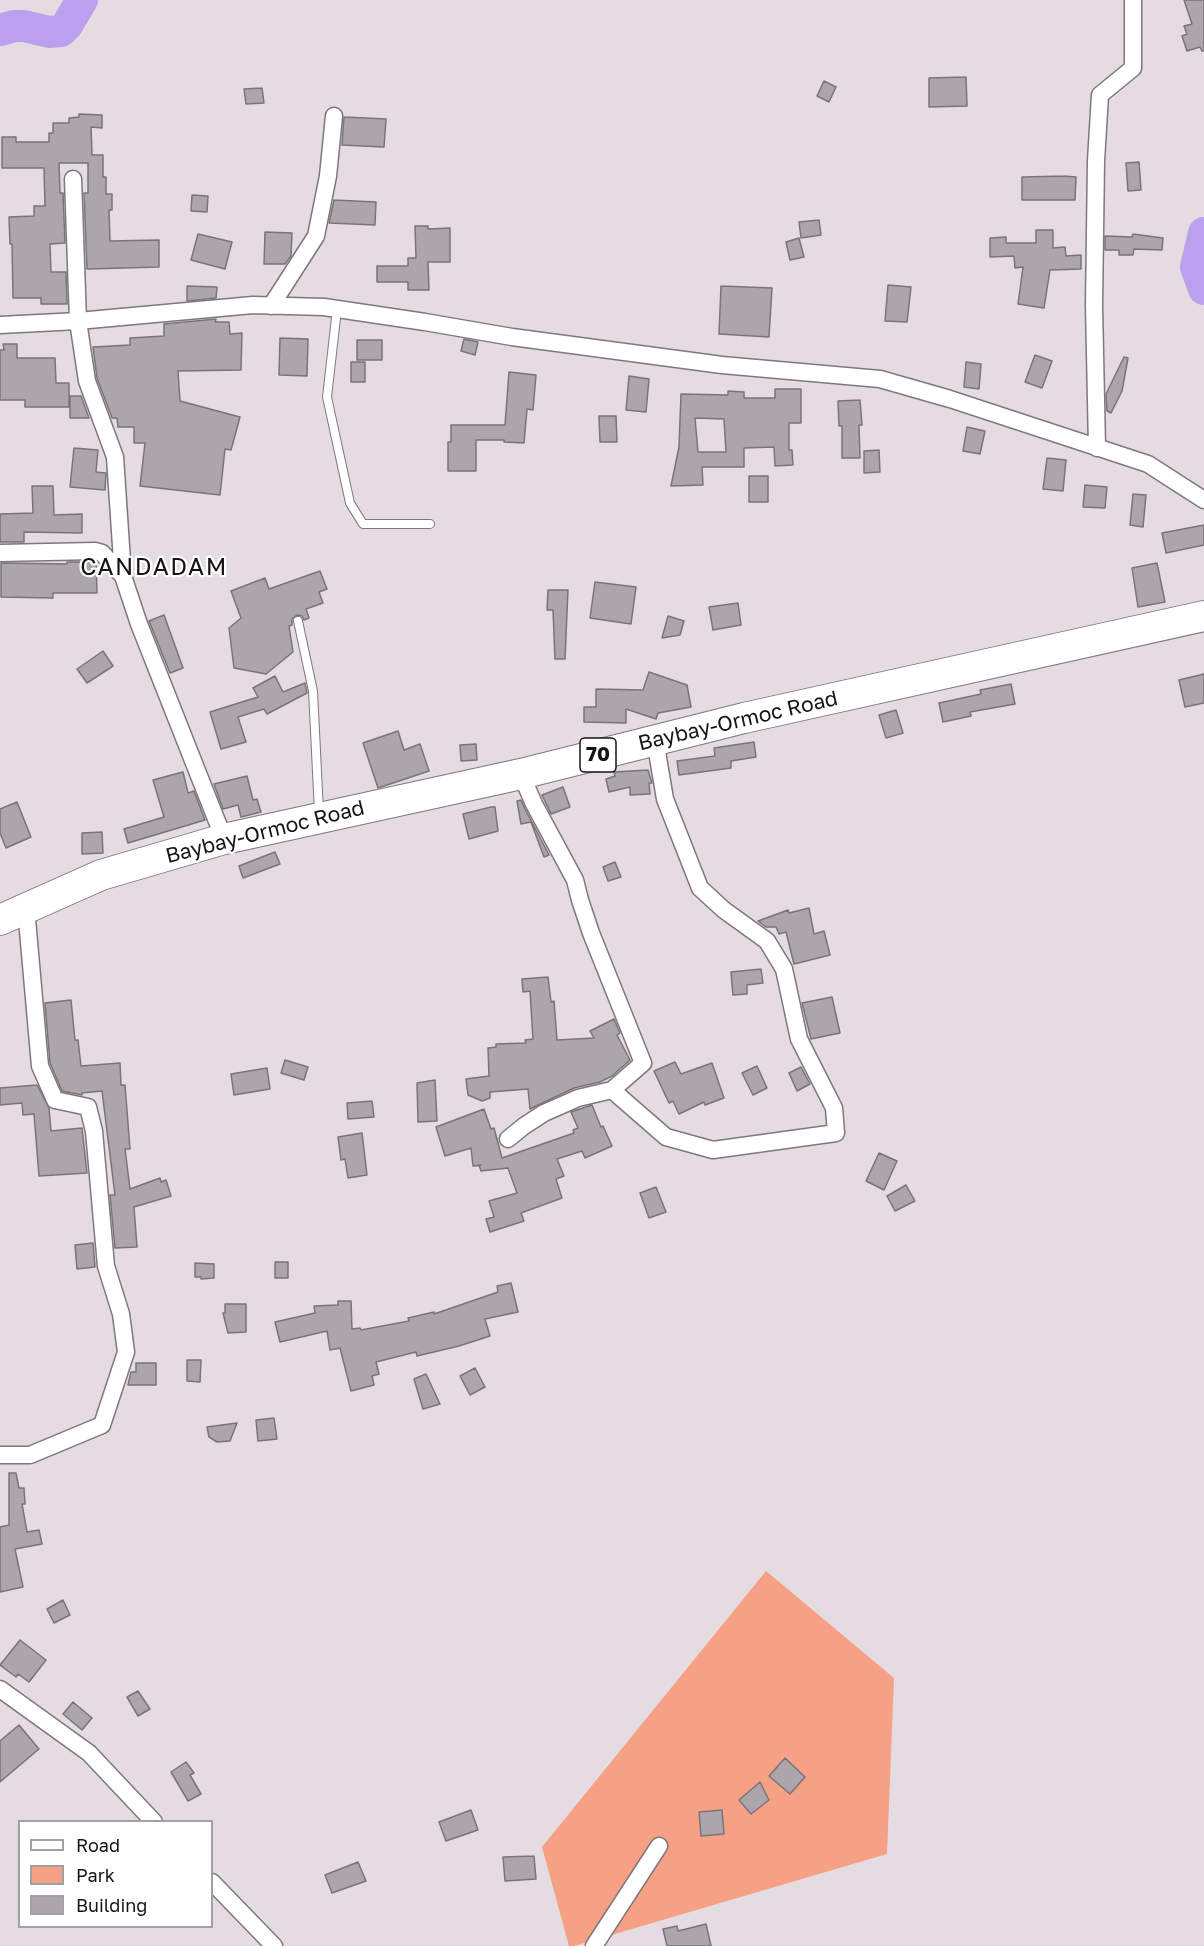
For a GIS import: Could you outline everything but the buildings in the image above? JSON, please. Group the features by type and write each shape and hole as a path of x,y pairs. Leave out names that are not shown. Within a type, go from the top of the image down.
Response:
{"highway":[{"name":"Baybay-Ormoc Road","path":"13,914 101,875 224,839 521,774 756,716 1204,616"}],"street":[{"path":"1097,448 1094,305 1096,161 1100,95 1133,68 1133,0"},
{"path":"271,306 316,236 328,176 334,116"},
{"path":"73,179 78,321 87,381 115,457 123,576 139,624 224,839"},
{"path":"0,325 78,321 253,305 337,309 512,337 722,365 880,379 950,399 1148,464 1204,500"},
{"path":"0,553 95,551 102,553 123,576"},
{"path":"612,1090 666,1137 713,1150 836,1133 834,1108 799,1040 784,969 768,941 724,910 700,888 665,799 655,740"},
{"path":"508,1139 544,1113 578,1098 612,1090 644,1062 591,933 579,900 575,880 521,774"},
{"path":"0,1455 30,1455 102,1425 126,1352 121,1314 106,1266 94,1131 88,1107 56,1100 40,1066 13,914"},
{"path":"0,1689 88,1753 153,1820"},
{"path":"594,1946 659,1846"},
{"path":"213,1883 274,1946"}],"lane":[{"path":"337,309 327,398 350,503 363,524 430,524"},
{"path":"298,621 313,691 320,818"}],"green space":[{"path":"766,1571 894,1678 887,1854 569,1946 542,1847"}],"waterway":[{"path":"0,30 24,26 49,32 61,31 82,0"},
{"path":"1204,233 1196,267 1204,289"}],"district":[{"name":"CANDADAM","path":"154,567"}]}
